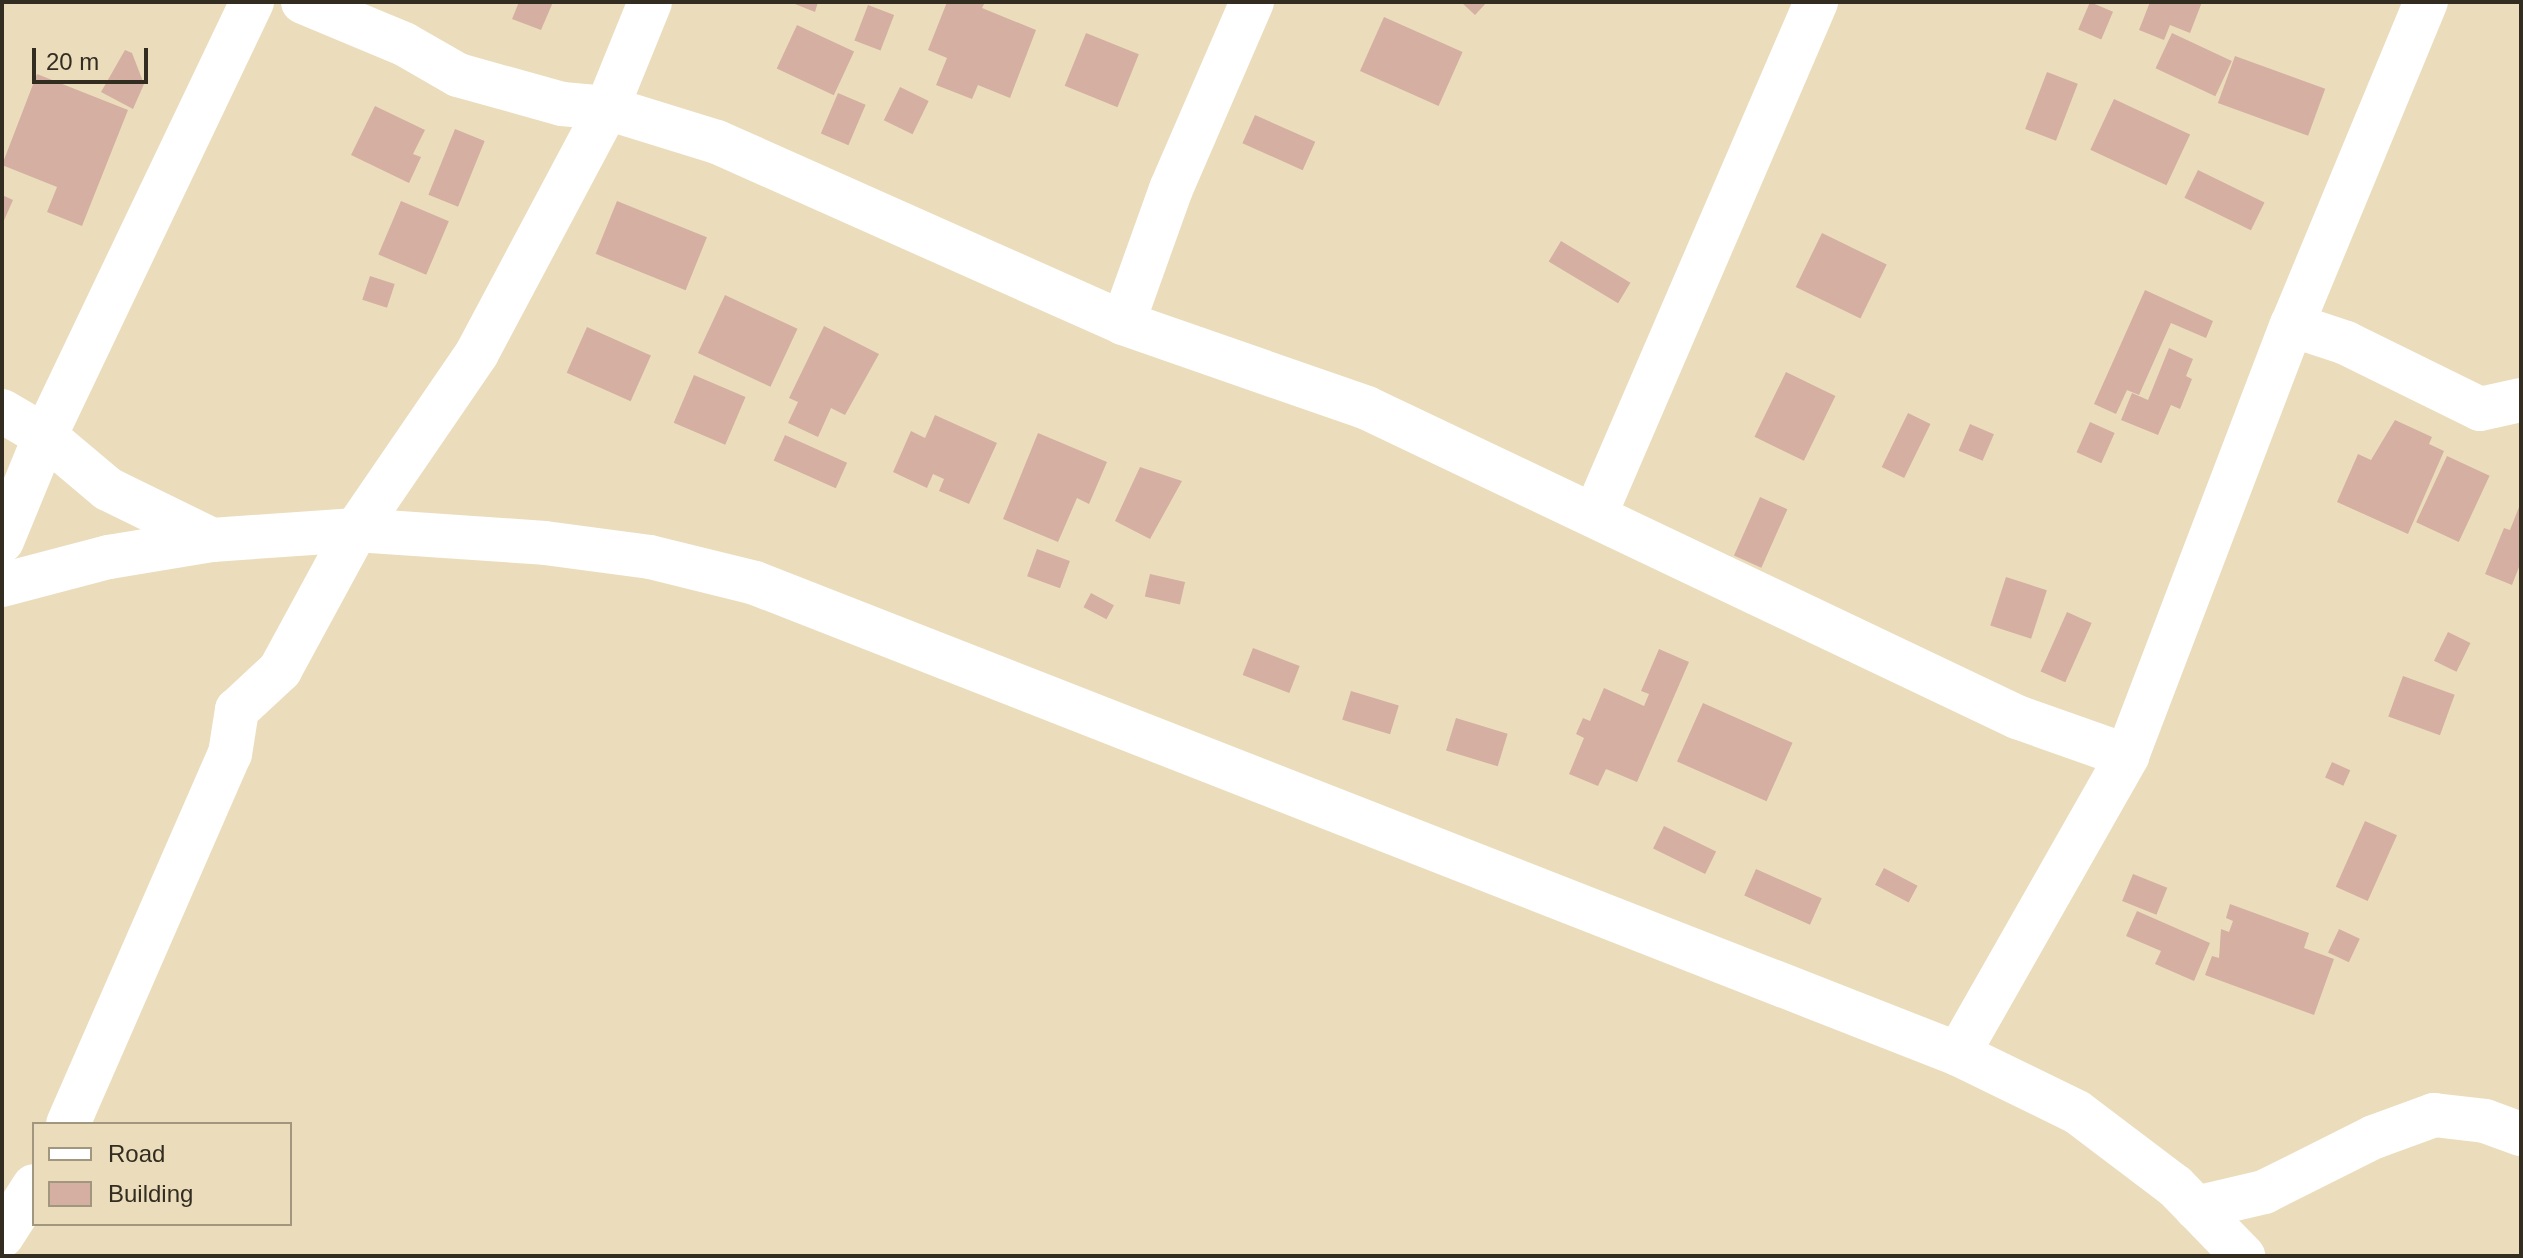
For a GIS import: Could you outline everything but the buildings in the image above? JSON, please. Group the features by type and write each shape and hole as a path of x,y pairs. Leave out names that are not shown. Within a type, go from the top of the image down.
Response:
{"street":[{"path":"2,541 45,436 252,2"},
{"path":"303,2 391,38 458,75 562,104 607,108 717,142 1123,323 1367,408 2017,717 2127,756"},
{"path":"69,1122 230,754 237,710 280,670 356,530 477,353 607,108 650,2"},
{"path":"1123,323 1171,189 1252,2"},
{"path":"1595,515 1816,2"},
{"path":"1958,1054 2127,756 2292,325 2426,2"},
{"path":"2292,325 2346,343 2480,409 2521,400"},
{"path":"2,411 45,436 108,489 212,540"},
{"path":"2,585 109,557 212,540 356,530 590,549 755,583 1958,1054 2077,1112 2196,1208 2243,1256"},
{"path":"2196,1208 2264,1192 2374,1137 2434,1115 2485,1121 2521,1134"},
{"path":"2,1236 32,1189"}]}
